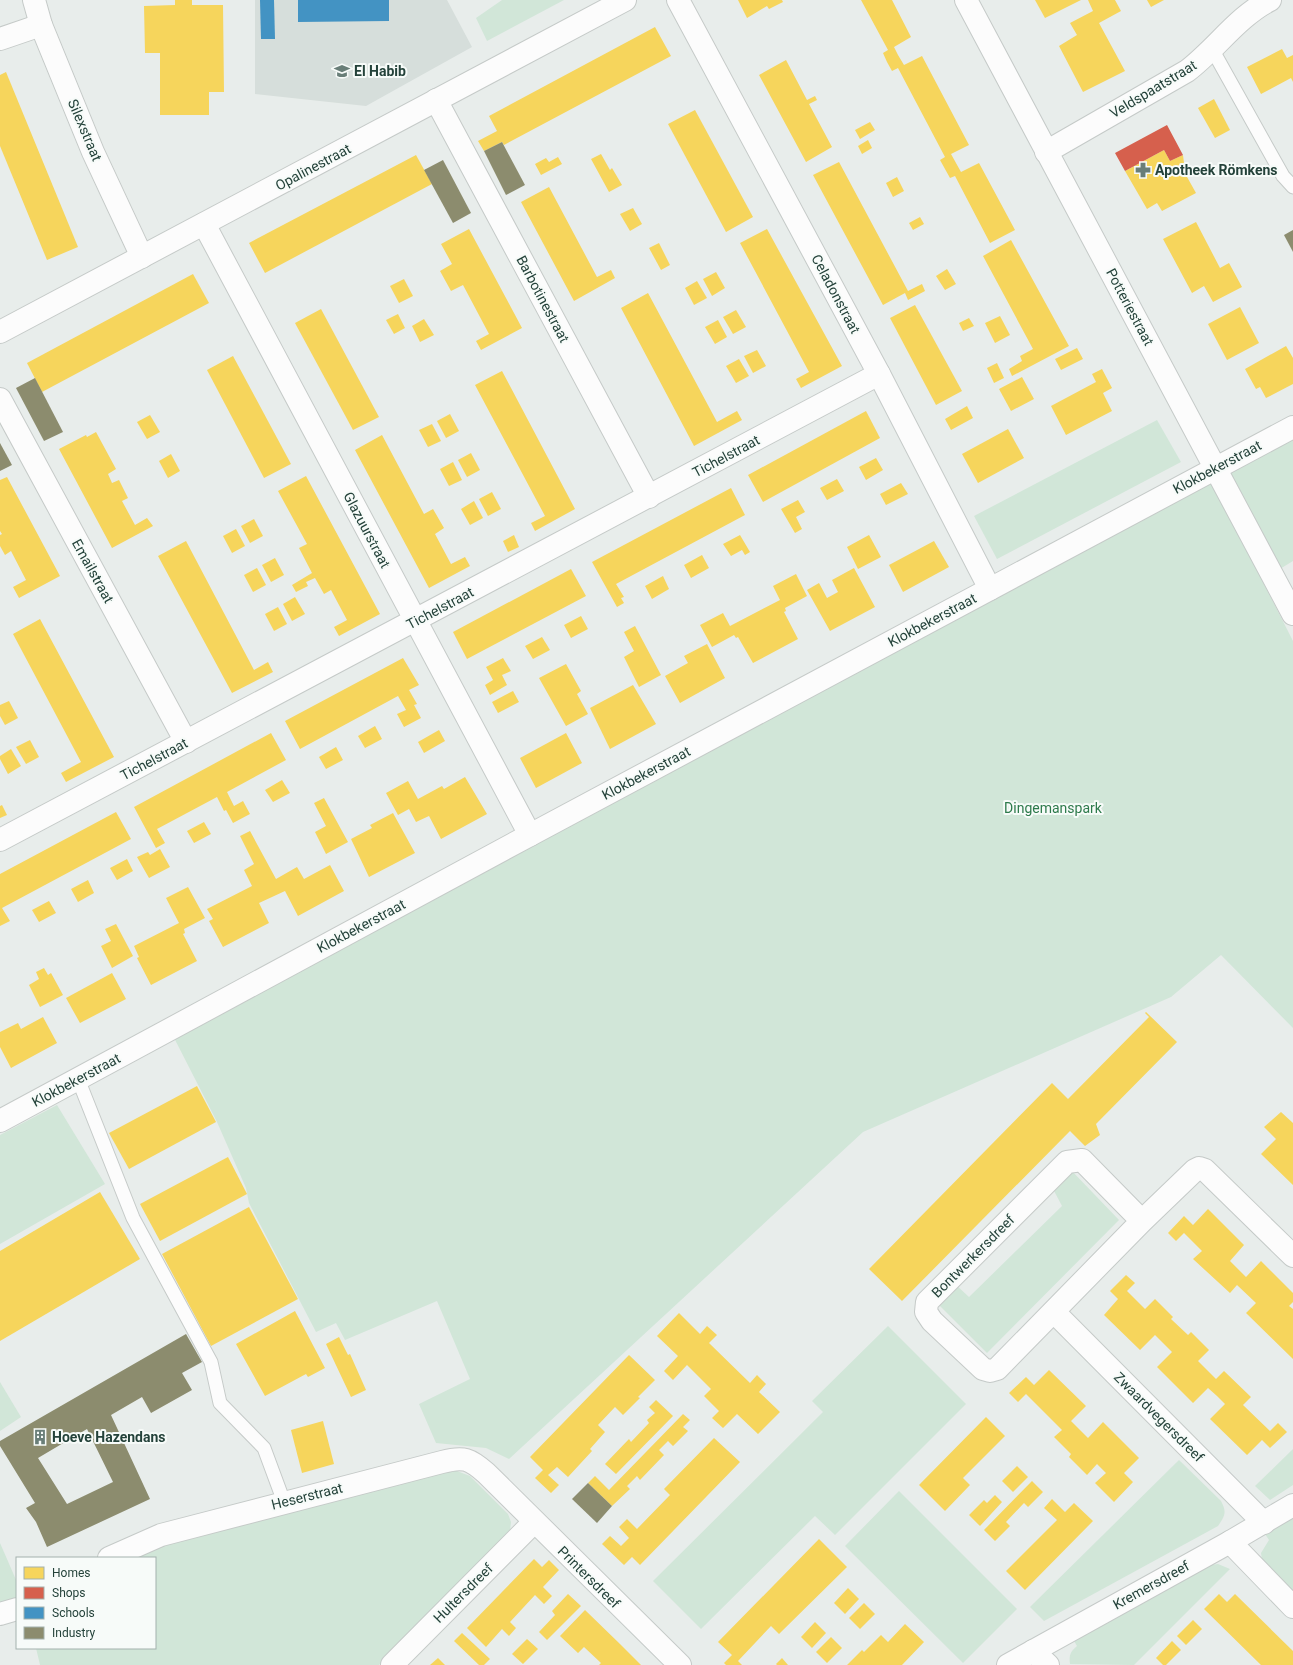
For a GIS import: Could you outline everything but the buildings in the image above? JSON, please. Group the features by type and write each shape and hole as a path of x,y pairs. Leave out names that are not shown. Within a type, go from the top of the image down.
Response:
{"street":[{"name":"Silexstraat","path":"34,0 41,25 93,152 142,257"},
{"name":"Opalinestraat","path":"0,332 625,0"},
{"name":"Celadonstraat","path":"678,0 879,374 990,589"},
{"name":"Potteriestraat","path":"966,0 1046,152 1133,311 1215,468 1284,582 1293,614"},
{"name":"Veldspaatstraat","path":"1046,152 1187,71 1202,60 1236,25 1270,0"},
{"path":"0,39 41,25"},
{"name":"Barbotinestraat","path":"436,100 649,497"},
{"name":"Glazuurstraat","path":"204,224 530,835"},
{"name":"Tichelstraat","path":"0,840 416,621 879,374"},
{"name":"Emailstraat","path":"0,399 186,742"},
{"name":"Klokbekerstraat","path":"0,1121 530,835 1293,427"},
{"name":"Bontwerkersdreef","path":"1142,1221 1082,1160 1067,1162 927,1302 926,1312 932,1321 983,1368 990,1371 997,1369 1142,1221 1199,1168 1205,1170 1293,1256"},
{"name":"Zwaardvegersdreef","path":"1054,1312 1264,1523"},
{"name":"Heserstraat","path":"111,1557 161,1535 454,1459 465,1459 476,1464 500,1487"},
{"name":"Printersdreef","path":"500,1487 680,1665"},
{"name":"Kremersdreef","path":"1008,1665 1040,1658 1293,1505"},
{"name":"Hultersdreef","path":"392,1665 534,1522"},
{"path":"1230,1542 1293,1607"},
{"path":"0,1614 16,1609"}],"lane":[{"path":"1212,49 1283,176 1293,187"},
{"path":"78,1079 133,1218 211,1362 220,1403 264,1448 284,1502"}],"shaded area":[{"name":"El Habib","path":"255,0 447,0 472,47 366,106 255,94"}],"green space":[{"path":"502,0 564,0 487,41 476,18"},
{"path":"1157,420 1181,462 997,559 974,516"},
{"name":"Dingemanspark","path":"1293,430 1293,561 1262,580 1293,641 1293,1028 1221,955 1171,997 863,1132 509,1459 486,1448 436,1443 419,1404 470,1379 437,1301 345,1340 336,1323 316,1332 249,1203 246,1188 217,1122 170,1030"},
{"path":"57,1105 105,1184 0,1244 0,1135"},
{"path":"1070,1169 1119,1220 987,1353 936,1302 954,1283 969,1297 1062,1206 1052,1187"},
{"path":"888,1326 966,1404 835,1535 815,1516 701,1629 653,1581 823,1412 812,1401"},
{"path":"0,1382 21,1417 0,1431"},
{"path":"1293,1449 1293,1485 1270,1500 1255,1486"},
{"path":"1179,1460 1221,1501 1225,1511 1218,1526 1044,1621 1030,1607"},
{"path":"444,1466 470,1476 508,1514 511,1522 510,1532 379,1665 40,1665 36,1649 156,1649 156,1557 134,1557 162,1545"},
{"path":"899,1491 1017,1609 963,1663 845,1546"},
{"path":"1293,1517 1293,1591 1262,1560 1261,1553 1269,1540 1265,1534"},
{"path":"0,1543 16,1580 16,1599 0,1606"},
{"path":"1218,1564 1230,1569 1134,1665 1070,1664 1070,1654 1077,1646 1073,1639 1211,1565"}],"place":[{"name":"El Habib","path":"342,71"},
{"name":"Apotheek Römkens","path":"1143,170"},
{"name":"Hoeve Hazendans","path":"40,1437"}]}
